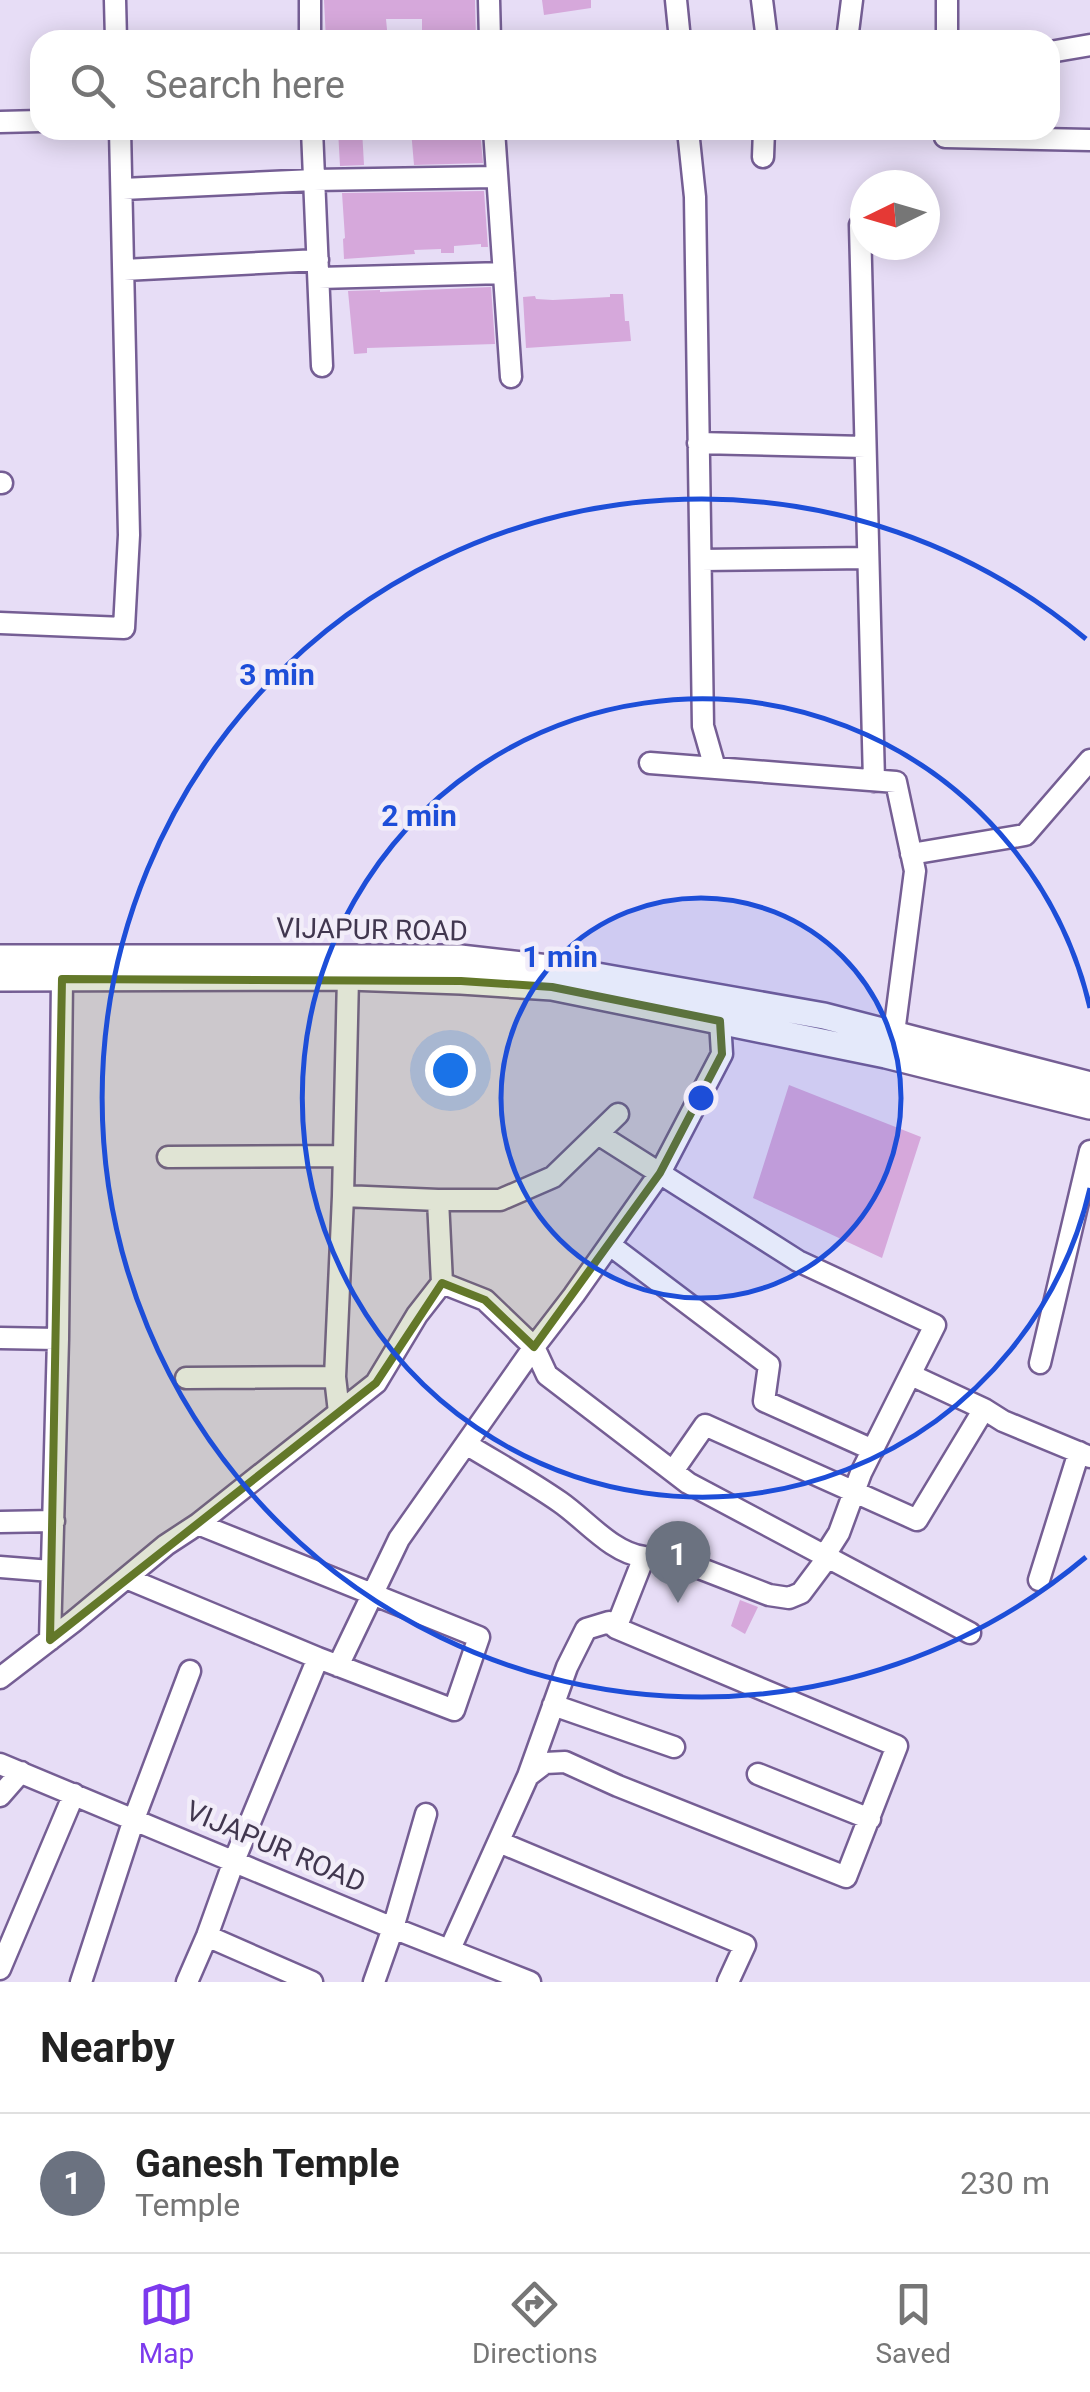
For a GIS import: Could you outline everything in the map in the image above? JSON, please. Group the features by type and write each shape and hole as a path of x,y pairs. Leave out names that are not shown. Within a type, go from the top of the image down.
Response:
{"main road":[{"name":"VIJAPUR ROAD","path":"0,958 460,958 557,969 824,1016 1090,1085"},
{"name":"VIJAPUR ROAD","path":"0,978 348,977 552,987 886,1054 1090,1106"}],"street":[{"path":"115,0 116,30"},
{"path":"310,0 310,30"},
{"path":"489,0 490,30"},
{"path":"676,0 679,30"},
{"path":"762,0 766,30"},
{"path":"848,30 852,0"},
{"path":"947,0 947,30"},
{"path":"1060,50 1090,46"},
{"path":"0,122 30,121"},
{"path":"0,622 124,628 128,535 121,140"},
{"path":"312,140 322,366"},
{"path":"494,140 510,377"},
{"path":"689,140 695,197 703,726 716,768"},
{"path":"763,157 764,140"},
{"path":"1060,140 1090,140"},
{"path":"123,189 495,177"},
{"path":"861,260 874,781"},
{"path":"124,270 504,273"},
{"path":"698,444 865,447"},
{"path":"700,560 868,558"},
{"path":"912,854 1026,835 1090,760"},
{"path":"650,763 896,782 915,871 894,1033"},
{"path":"339,1412 336,1377 348,977"},
{"path":"50,1640 62,980"},
{"path":"187,1982 234,1861 328,1662 399,1540 660,1174 722,1054 720,1021"},
{"path":"344,1196 500,1200 553,1177 618,1114"},
{"path":"466,1444 562,1504 620,1549 635,1556 681,1561 769,1595 789,1598 801,1593 822,1565 873,1450 936,1324 798,1261 598,1134"},
{"path":"1040,1363 1090,1151"},
{"path":"168,1157 344,1156"},
{"path":"0,1678 376,1382 442,1283 438,1200"},
{"path":"610,1245 769,1365 764,1401 873,1450"},
{"path":"442,1283 485,1300 534,1347 547,1375 688,1482 970,1633"},
{"path":"0,1338 58,1339"},
{"path":"910,1375 1003,1421 1085,1454 1039,1580"},
{"path":"186,1378 336,1377"},
{"path":"673,1471 705,1426 917,1520 984,1409"},
{"path":"0,1522 54,1521"},
{"path":"126,1578 454,1710 479,1637 198,1524"},
{"path":"616,1628 644,1557"},
{"path":"0,1567 51,1571"},
{"path":"450,1949 528,1776 567,1667 586,1628 609,1622 897,1746 846,1877 566,1762 545,1763 528,1776"},
{"path":"81,1982 134,1819 190,1671"},
{"path":"554,1704 674,1747"},
{"name":"VIJAPUR ROAD","path":"0,1764 530,1982"},
{"path":"0,1796 21,1772"},
{"path":"758,1774 870,1818"},
{"path":"0,1968 74,1794"},
{"path":"374,1982 394,1928 426,1814"},
{"path":"499,1842 745,1945 728,1982"},
{"path":"207,1936 312,1982"}],"highlighted area":[{"path":"62,979 461,981 552,987 720,1021 722,1054 660,1173 534,1347 485,1300 442,1283 376,1383 50,1640"}],"building":[{"path":"324,0 475,0 476,30 422,30 422,19 386,19 387,30 326,30"},
{"path":"542,0 591,0 591,8 544,15"},
{"path":"339,140 363,140 364,165 340,166"},
{"path":"412,140 481,140 483,163 414,165"},
{"path":"484,191 488,247 454,246 454,253 441,253 441,249 414,250 415,254 344,259 342,193"},
{"path":"491,287 495,344 367,348 367,353 354,354 348,291"},
{"path":"623,294 631,341 526,348 523,297 553,300"},
{"path":"789,1085 921,1137 882,1258 753,1198"},
{"path":"740,1600 758,1607 745,1634 731,1626"}],"place":[{"name":"Ganesh Temple","path":"678,1603"}]}
